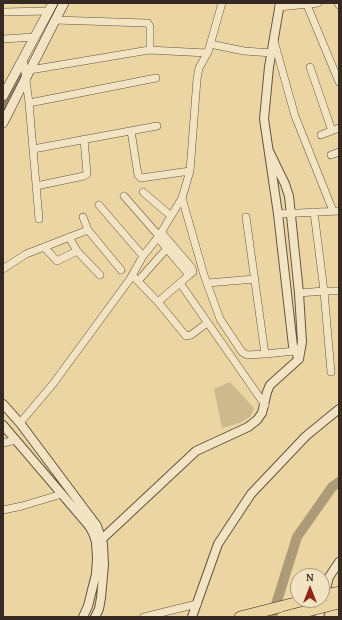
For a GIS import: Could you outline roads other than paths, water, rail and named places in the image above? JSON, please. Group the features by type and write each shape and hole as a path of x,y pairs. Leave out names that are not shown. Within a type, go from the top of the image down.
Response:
{"main road":[{"path":"3,123 64,3"},
{"path":"3,96 51,7"},
{"path":"284,617 339,603"},
{"path":"240,617 290,604"}],"street":[{"path":"20,423 53,384 132,275 143,256 160,236 182,198 190,171 199,68 207,53 222,3"},
{"path":"299,359 295,351 278,214 264,119 279,5 307,5 318,3"},
{"path":"307,5 339,82"},
{"path":"3,12 51,7"},
{"path":"55,20 148,23 150,28 150,50"},
{"path":"3,39 34,37"},
{"path":"274,41 295,116 336,211 278,214"},
{"path":"210,44 272,53"},
{"path":"28,74 150,50 207,53"},
{"path":"23,58 28,74 39,219"},
{"path":"310,67 336,130 321,135"},
{"path":"29,103 156,78"},
{"path":"33,149 157,126"},
{"path":"131,131 138,175 141,178 190,171"},
{"path":"36,186 84,176 87,174 84,139"},
{"path":"102,539 192,454 201,448 253,424 262,413 270,385 299,359 302,342 299,293 291,214 287,190 269,151"},
{"path":"331,155 339,152"},
{"path":"143,192 171,216"},
{"path":"124,196 169,246 192,268 193,272 158,302"},
{"path":"182,198 207,283 220,319 242,352 247,355 295,351"},
{"path":"99,205 143,256"},
{"path":"314,212 324,291 331,372"},
{"path":"83,217 88,230 121,270"},
{"path":"246,218 265,354"},
{"path":"3,269 26,254 88,230"},
{"path":"69,237 77,251 100,275"},
{"path":"138,281 169,246"},
{"path":"44,247 57,260 77,251"},
{"path":"132,275 158,302 186,336 191,335 207,323"},
{"path":"207,283 255,279"},
{"path":"180,283 265,405"},
{"path":"299,293 339,291"},
{"path":"3,404 20,423 97,526 102,539 104,565 101,598 99,609 95,617"},
{"path":"192,617 214,552 254,489 306,436 339,409"},
{"path":"3,425 89,526 96,542 97,558 94,581 88,606 83,617"},
{"path":"3,443 16,440"},
{"path":"3,510 62,494"},
{"path":"330,574 339,562"},
{"path":"144,617 197,604"}],"waterway":[{"path":"272,617 297,537 332,487 339,482"}]}
